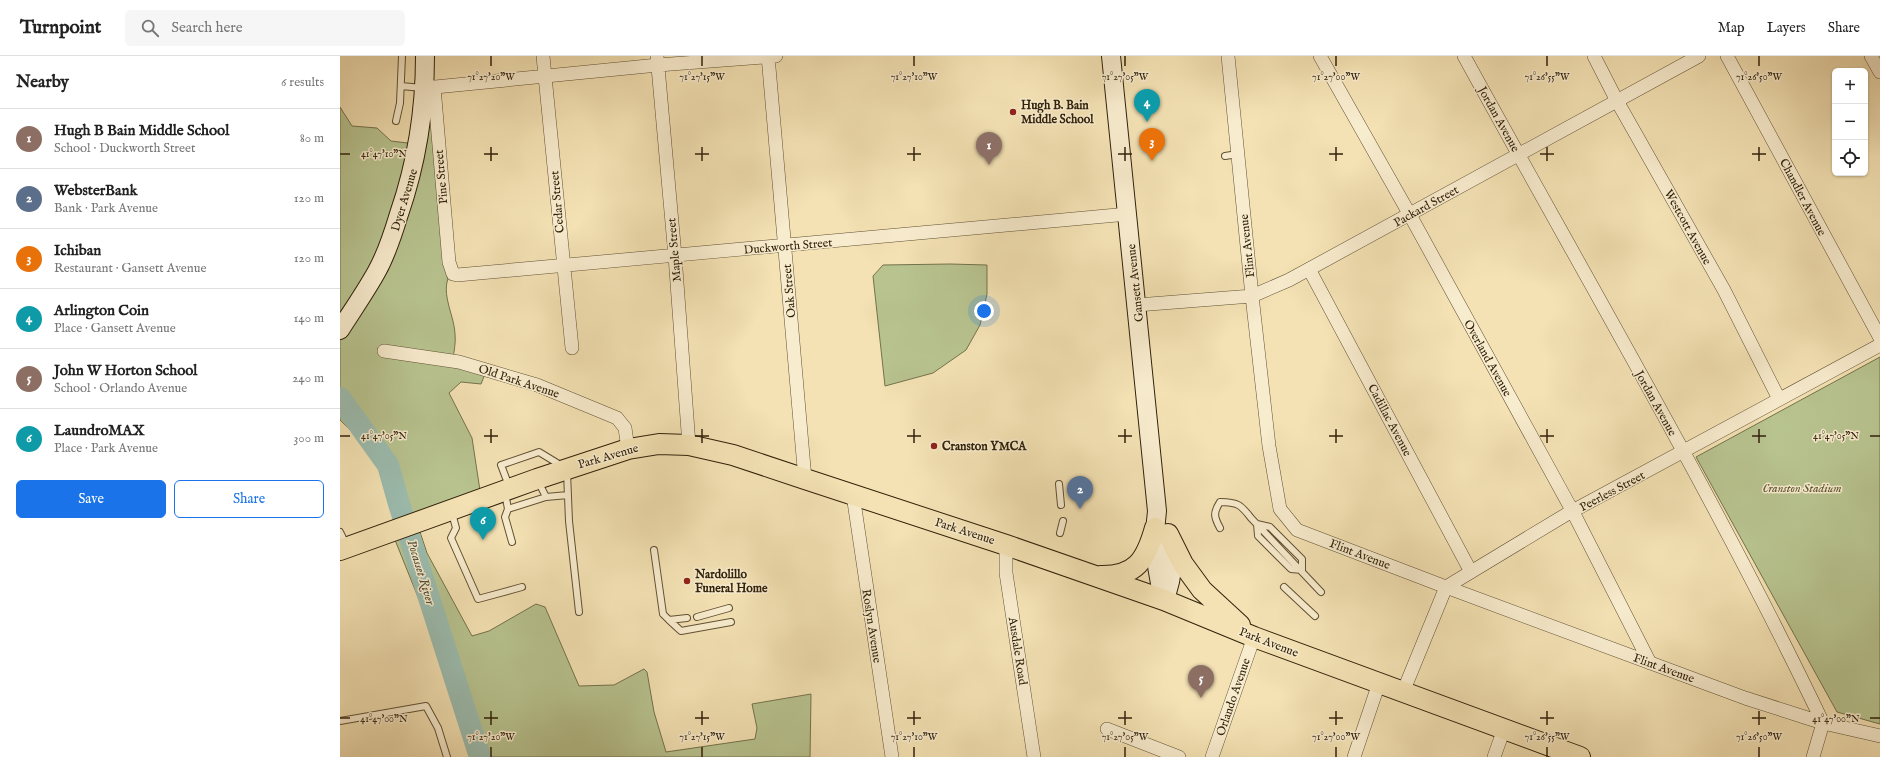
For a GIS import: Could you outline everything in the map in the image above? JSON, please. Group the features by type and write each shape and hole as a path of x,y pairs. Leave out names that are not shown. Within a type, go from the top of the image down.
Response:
{"main road":[{"name":"Dyer Avenue","path":"341,329 377,271 392,238 415,162 429,88 426,56"},
{"name":"Gansett Avenue","path":"1111,56 1122,138 1128,214 1160,524 1157,570 1164,600"},
{"name":"Park Avenue","path":"342,543 384,534 457,508 507,496 537,479 628,449 659,444 689,445 733,455 805,478 1094,575 1164,600 1254,637 1580,757"},
{"path":"1094,575 1114,576 1126,572 1137,564 1144,558 1160,524"},
{"path":"1160,524 1183,564 1202,590 1254,637"}],"street":[{"name":"Cedar Street","path":"543,56 562,267 572,348"},
{"path":"429,88 545,77 657,61 771,56"},
{"name":"Oak Street","path":"771,56 785,247 805,478"},
{"name":"Flint Avenue","path":"1228,56 1232,155 1252,296 1269,446 1280,509 1297,530 1745,698 1823,723 1880,736"},
{"name":"Overland Avenue","path":"1320,56 1410,215 1573,512 1650,663"},
{"name":"Jordan Avenue","path":"1464,56 1684,452 1779,630 1823,723"},
{"name":"Westcott Avenue","path":"1594,56 1617,101 1724,290 1779,400"},
{"name":"Packard Street","path":"1137,305 1252,296 1289,280 1700,56"},
{"name":"Chandler Avenue","path":"1727,56 1880,338"},
{"path":"1871,56 1880,72"},
{"name":"Maple Street","path":"657,61 675,256 689,445"},
{"name":"Pine Street","path":"429,88 451,270"},
{"name":"Duckworth Street","path":"451,270 457,276 785,247 1128,214"},
{"name":"Cadillac Avenue","path":"1309,269 1471,572"},
{"name":"Peerless Street","path":"1446,587 1573,512 1880,345"},
{"name":"Old Park Avenue","path":"384,352 459,362 537,385 617,418 625,428 628,449"},
{"name":"Roslyn Avenue","path":"853,495 892,757"},
{"name":"Ausdale Road","path":"1006,545 1006,573 1034,757"},
{"path":"1403,692 1446,587"},
{"name":"Orlando Avenue","path":"1212,757 1254,637"},
{"path":"1354,757 1379,683"},
{"path":"1813,757 1823,723"},
{"path":"1107,728 1179,757"},
{"path":"1494,757 1504,729"}],"lane":[{"path":"396,121 401,86 402,56"},
{"path":"401,86 429,88"},
{"path":"512,542 505,517 507,496 501,465 539,452 567,469 579,612"},
{"path":"537,479 546,497"},
{"path":"1059,484 1061,505"},
{"path":"507,496 546,497 568,495"},
{"path":"1220,528 1214,518 1216,509 1220,502 1231,502 1242,505 1257,524 1322,592"},
{"path":"457,508 456,528 451,538 478,599 522,587"},
{"path":"1060,533 1063,521"},
{"path":"654,550 663,614 669,620 681,631 731,622"},
{"path":"1284,587 1315,616"},
{"path":"697,617 729,608"},
{"path":"669,620 687,618"},
{"path":"340,721 426,706 438,728 447,757"}],"green space":[{"path":"428,85 452,271 446,286 455,334 453,359 485,374 481,384 461,382 449,393 472,438 481,497 419,529 427,553 472,636 489,631 536,604 545,607 579,686 614,685 644,669 647,672 654,712 666,752 755,739 757,728 752,704 811,694 810,757 474,757 453,684 393,535 399,530 389,500 397,491 397,475 388,473 359,438 340,420 340,107 352,126 377,128 391,141 416,144"},
{"path":"883,265 987,265 987,294 980,325 966,350 933,373 885,386 873,276"},
{"name":"Cranston Stadium","path":"1880,357 1880,724 1837,712 1696,457"}],"waterway":[{"name":"Pocasset River","path":"340,398 388,465 399,504 480,757"}],"place":[{"name":"Hugh B. Bain Middle School","path":"1013,112"},
{"name":"Arlington Coin","path":"1147,122"},
{"name":"Ichiban","path":"1152,161"},
{"name":"Hugh B Bain Middle School","path":"989,165"},
{"name":"Cranston YMCA","path":"934,446"},
{"name":"WebsterBank","path":"1080,509"},
{"name":"LaundroMAX","path":"483,540"},
{"name":"Nardolillo Funeral Home","path":"687,581"},
{"name":"John W Horton School","path":"1201,698"}]}
